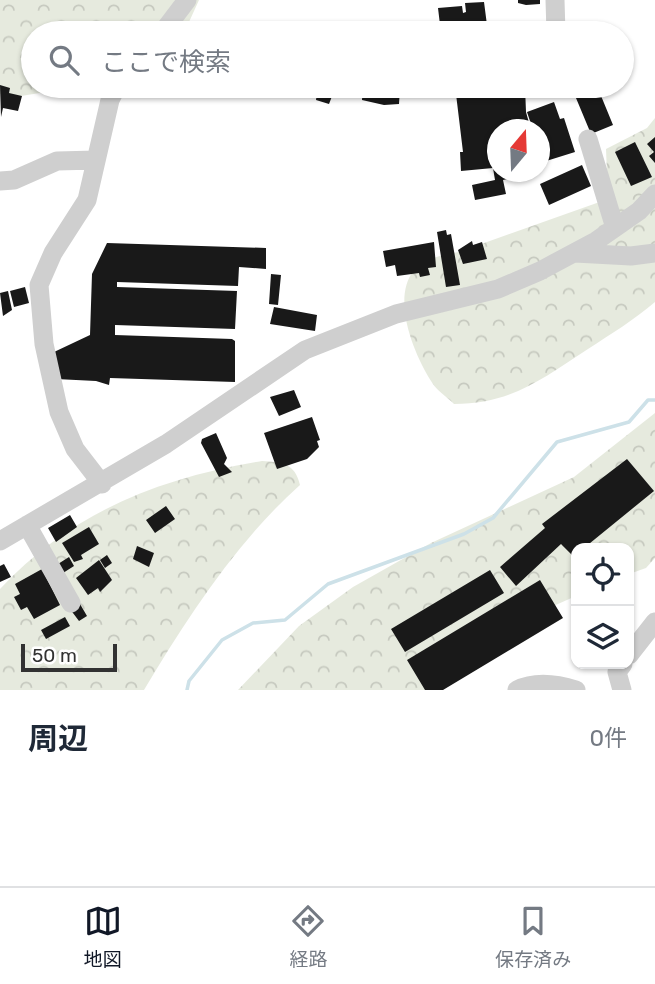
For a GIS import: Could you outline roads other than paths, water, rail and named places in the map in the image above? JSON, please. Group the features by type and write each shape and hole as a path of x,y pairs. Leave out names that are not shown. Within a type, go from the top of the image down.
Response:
{"street":[{"path":"171,21 187,0"},
{"path":"555,0 556,21"},
{"path":"102,484 75,449 59,412 44,345 39,285 53,253 87,200 111,98"},
{"path":"589,139 615,228"},
{"path":"0,181 14,180 57,161 96,160"},
{"path":"0,541 102,484 304,350 396,314 498,289 575,253 639,211 655,194"},
{"path":"575,253 631,256 655,253"},
{"path":"27,526 71,603"},
{"path":"634,649 655,622"},
{"path":"620,669 617,673 622,690"},
{"path":"517,690 527,685 559,685 576,690"}],"waterway":[{"path":"187,690 189,681 222,640 253,623 285,620 328,584 464,534 493,518 557,442 629,422 648,400 655,400"}]}
